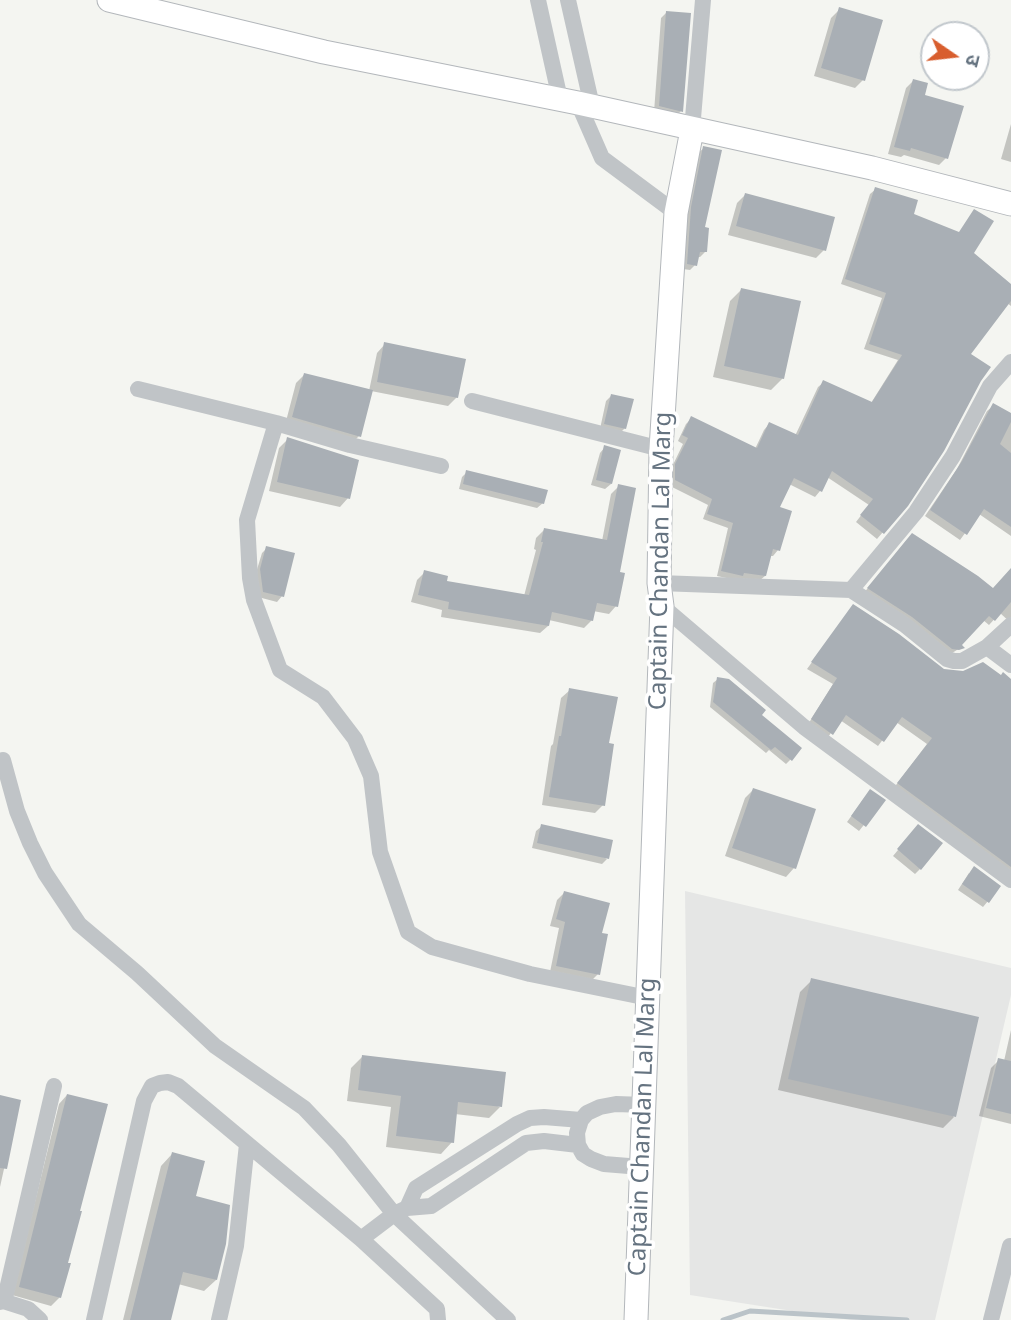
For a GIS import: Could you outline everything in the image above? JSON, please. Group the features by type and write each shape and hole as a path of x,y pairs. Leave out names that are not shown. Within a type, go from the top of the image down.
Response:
{"street":[{"path":"109,0 324,52 577,103 872,169 1011,204"},
{"path":"538,0 601,158 676,213"},
{"path":"568,0 577,103"},
{"path":"692,130 703,0"},
{"name":"Captain Chandan Lal Marg","path":"636,1313 662,606 659,583 661,449 676,213 692,130"},
{"path":"851,590 916,512 953,456 990,386 1010,366"},
{"path":"138,389 276,423 349,445 441,466"},
{"path":"472,401 661,449"},
{"path":"276,423 247,520 250,579 254,600 280,670 323,697 355,739 371,776 380,852 408,932 432,947 530,974 648,998"},
{"path":"659,583 851,590 905,625 947,659 962,661 987,647 1011,625"},
{"path":"662,606 804,727 1011,880"},
{"path":"987,647 1011,665"},
{"path":"3,760 17,811 30,843 45,873 79,924 137,973 215,1046 304,1108 508,1320"},
{"path":"94,1320 144,1101 152,1086 168,1082 178,1086 360,1239 437,1309 438,1320"},
{"path":"40,1320 27,1309 1,1301 54,1086"},
{"path":"641,1167 604,1164 591,1159 583,1154 578,1145 577,1133 581,1119 600,1107 616,1104 644,1105"},
{"path":"360,1239 401,1211 416,1188 517,1124 544,1116 581,1119"},
{"path":"401,1211 431,1206 526,1143 544,1141 578,1145"},
{"path":"219,1320 236,1247 247,1144"},
{"path":"990,1320 1010,1246"}],"shaded area":[{"path":"685,891 1011,968 1011,995 935,1320 850,1320 690,1295"}],"building":[{"path":"839,7 883,20 865,81 821,68"},
{"path":"666,11 691,13 683,112 659,106"},
{"path":"913,79 920,81 920,91 926,91 925,95 964,106 948,159 911,148 910,151 894,147"},
{"path":"703,146 722,150 705,227 709,228 707,252 700,252 697,266 687,264 691,207"},
{"path":"875,187 918,200 914,214 959,232 974,209 994,221 974,253 1011,284 1011,301 971,354 991,367 944,451 908,506 884,534 860,515 873,499 832,471 822,492 794,478 780,507 792,511 780,551 773,549 766,576 744,573 743,576 721,571 733,523 707,514 712,499 675,480 675,464 688,438 682,435 691,416 757,448 769,422 798,435 823,380 872,402 902,355 869,344 886,293 845,279"},
{"path":"745,193 835,217 826,251 736,226"},
{"path":"741,288 801,301 784,379 724,366"},
{"path":"384,342 466,359 458,398 377,382"},
{"path":"304,373 373,390 361,437 292,417"},
{"path":"611,394 634,399 626,429 604,424"},
{"path":"993,403 1011,413 1011,422 1000,444 1011,453 1011,527 984,509 967,535 930,510 962,461"},
{"path":"287,437 359,460 350,499 277,482"},
{"path":"604,445 621,450 612,484 596,480"},
{"path":"466,470 548,490 544,504 463,484"},
{"path":"618,484 636,488 620,572 625,573 618,607 597,603 593,621 552,612 549,626 448,609 449,602 418,595 424,570 448,576 447,581 529,595 544,528 607,540"},
{"path":"912,533 993,588 1011,568 1011,602 995,621 989,616 962,645 965,648 952,649 912,617 867,588"},
{"path":"266,546 295,553 284,597 263,592 260,569"},
{"path":"853,604 899,634 944,669 963,671 983,662 1011,679 1011,867 897,783 932,738 902,717 884,742 846,715 833,735 811,719 837,678 811,662"},
{"path":"717,677 729,679 766,710 762,715 802,748 792,761 775,747 771,750 713,702"},
{"path":"569,688 618,697 609,743 614,744 605,806 549,797"},
{"path":"753,788 816,809 796,869 732,848"},
{"path":"870,789 886,800 866,827 851,816"},
{"path":"541,824 613,840 609,859 537,843"},
{"path":"918,824 943,843 921,870 897,849"},
{"path":"974,866 1001,886 989,903 962,884"},
{"path":"564,891 610,903 602,933 608,934 600,975 556,966 565,922 556,919"},
{"path":"811,978 979,1017 956,1117 788,1079"},
{"path":"362,1055 506,1072 502,1107 458,1102 454,1143 396,1136 401,1096 358,1090"},
{"path":"998,1058 1011,1061 1011,1114 986,1108"},
{"path":"67,1094 108,1104 61,1298 19,1287"},
{"path":"0,1095 21,1100 7,1169 0,1168"},
{"path":"172,1152 205,1161 196,1196 230,1205 226,1244 217,1280 183,1272 171,1320 130,1320"}],"waterway":[{"path":"723,1320 750,1311 907,1320"}]}
